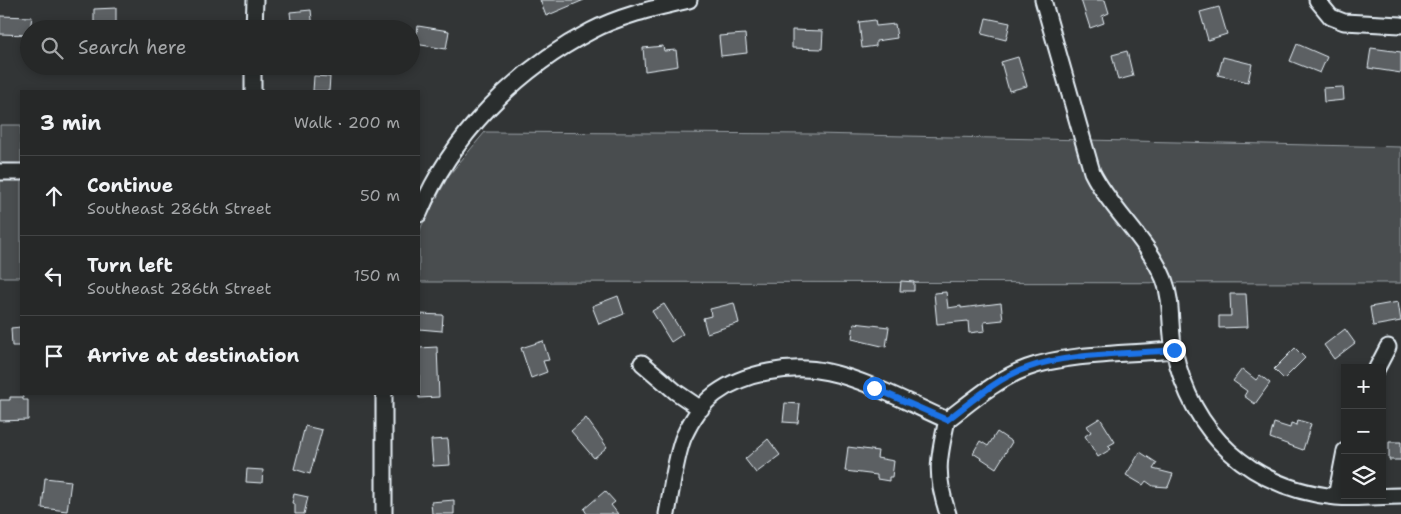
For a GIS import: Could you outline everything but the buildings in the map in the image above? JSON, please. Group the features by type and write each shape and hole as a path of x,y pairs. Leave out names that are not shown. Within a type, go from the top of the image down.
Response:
{"street":[{"path":"254,20 255,0"},
{"path":"420,212 456,146 482,115 522,77 551,55 591,31 634,14 689,0"},
{"path":"1043,0 1092,172 1102,192 1148,251 1164,279 1171,309 1174,350 1195,411 1220,444 1240,462 1290,487 1336,496 1401,496"},
{"path":"1318,0 1331,17 1344,22 1401,25"},
{"path":"253,75 253,90"},
{"path":"0,172 20,172"},
{"path":"1379,364 1388,347"},
{"path":"948,514 941,493 938,471 939,453 947,420 996,382 1026,368 1062,360 1174,350"},
{"path":"642,363 676,392 701,409"},
{"path":"667,514 683,439 701,409 714,394 733,383 754,376 804,370 828,372 947,420"},
{"path":"384,395 384,514"},
{"path":"1336,496 1344,454"}],"shaded area":[{"path":"0,125 20,125 20,277 0,277"},
{"path":"485,132 815,134 1401,147 1401,283 420,282 420,230 449,175"}],"route":[{"path":"874,388 947,420 996,382 1026,368 1051,361 1174,350"}]}
